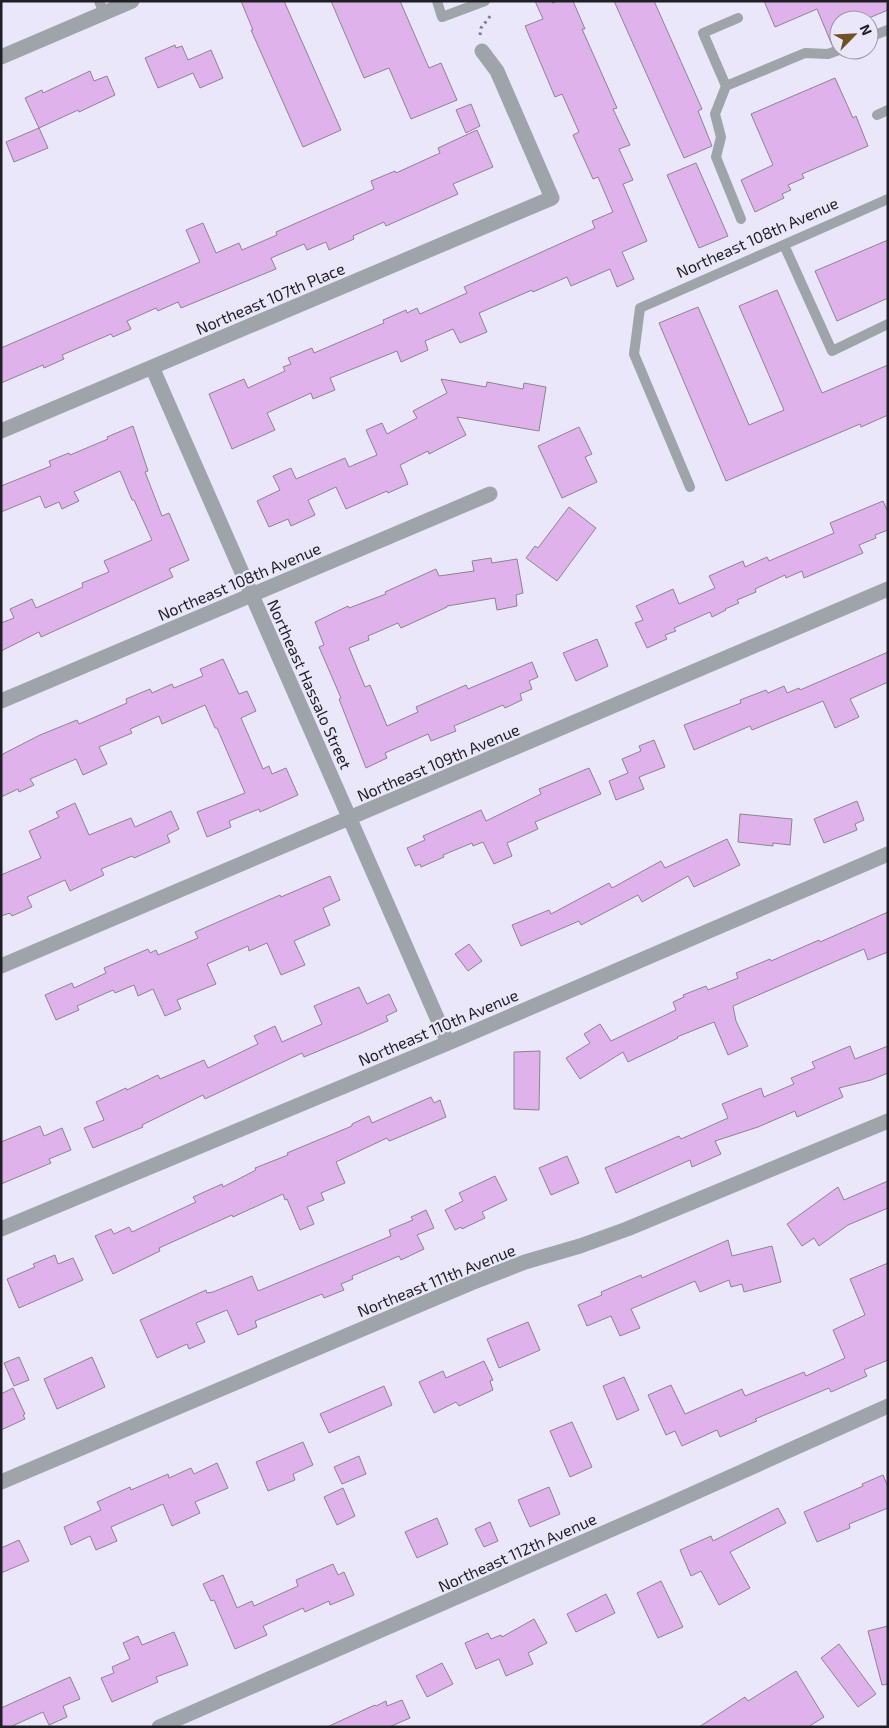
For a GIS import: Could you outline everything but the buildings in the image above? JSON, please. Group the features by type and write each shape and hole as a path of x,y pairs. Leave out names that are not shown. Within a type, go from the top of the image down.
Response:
{"street":[{"path":"1,57 102,7 132,1"},
{"name":"Northeast 107th Place","path":"1,431 552,198 497,71 482,51"},
{"name":"Northeast Hassalo Street","path":"152,367 448,1043"},
{"name":"Northeast 108th Avenue","path":"1,701 490,494"},
{"name":"Northeast 109th Avenue","path":"1,966 351,819 888,589"},
{"name":"Northeast 110th Avenue","path":"1,1229 448,1043 888,854"},
{"name":"Northeast 111th Avenue","path":"1,1482 471,1283 525,1262 580,1246 627,1229 888,1122"},
{"name":"Northeast 112th Avenue","path":"159,1727 663,1507 888,1406"}],"lane":[{"path":"436,1 442,17 485,1"},
{"path":"738,18 704,33 726,86 715,114 721,137 716,157 741,219"},
{"path":"726,86 805,53 829,54"},
{"path":"877,115 888,110"},
{"name":"Northeast 108th Avenue","path":"690,487 634,354 640,308 888,199"},
{"path":"784,245 832,351 888,324"}],"path":[{"path":"482,51 481,28 494,12"}]}
